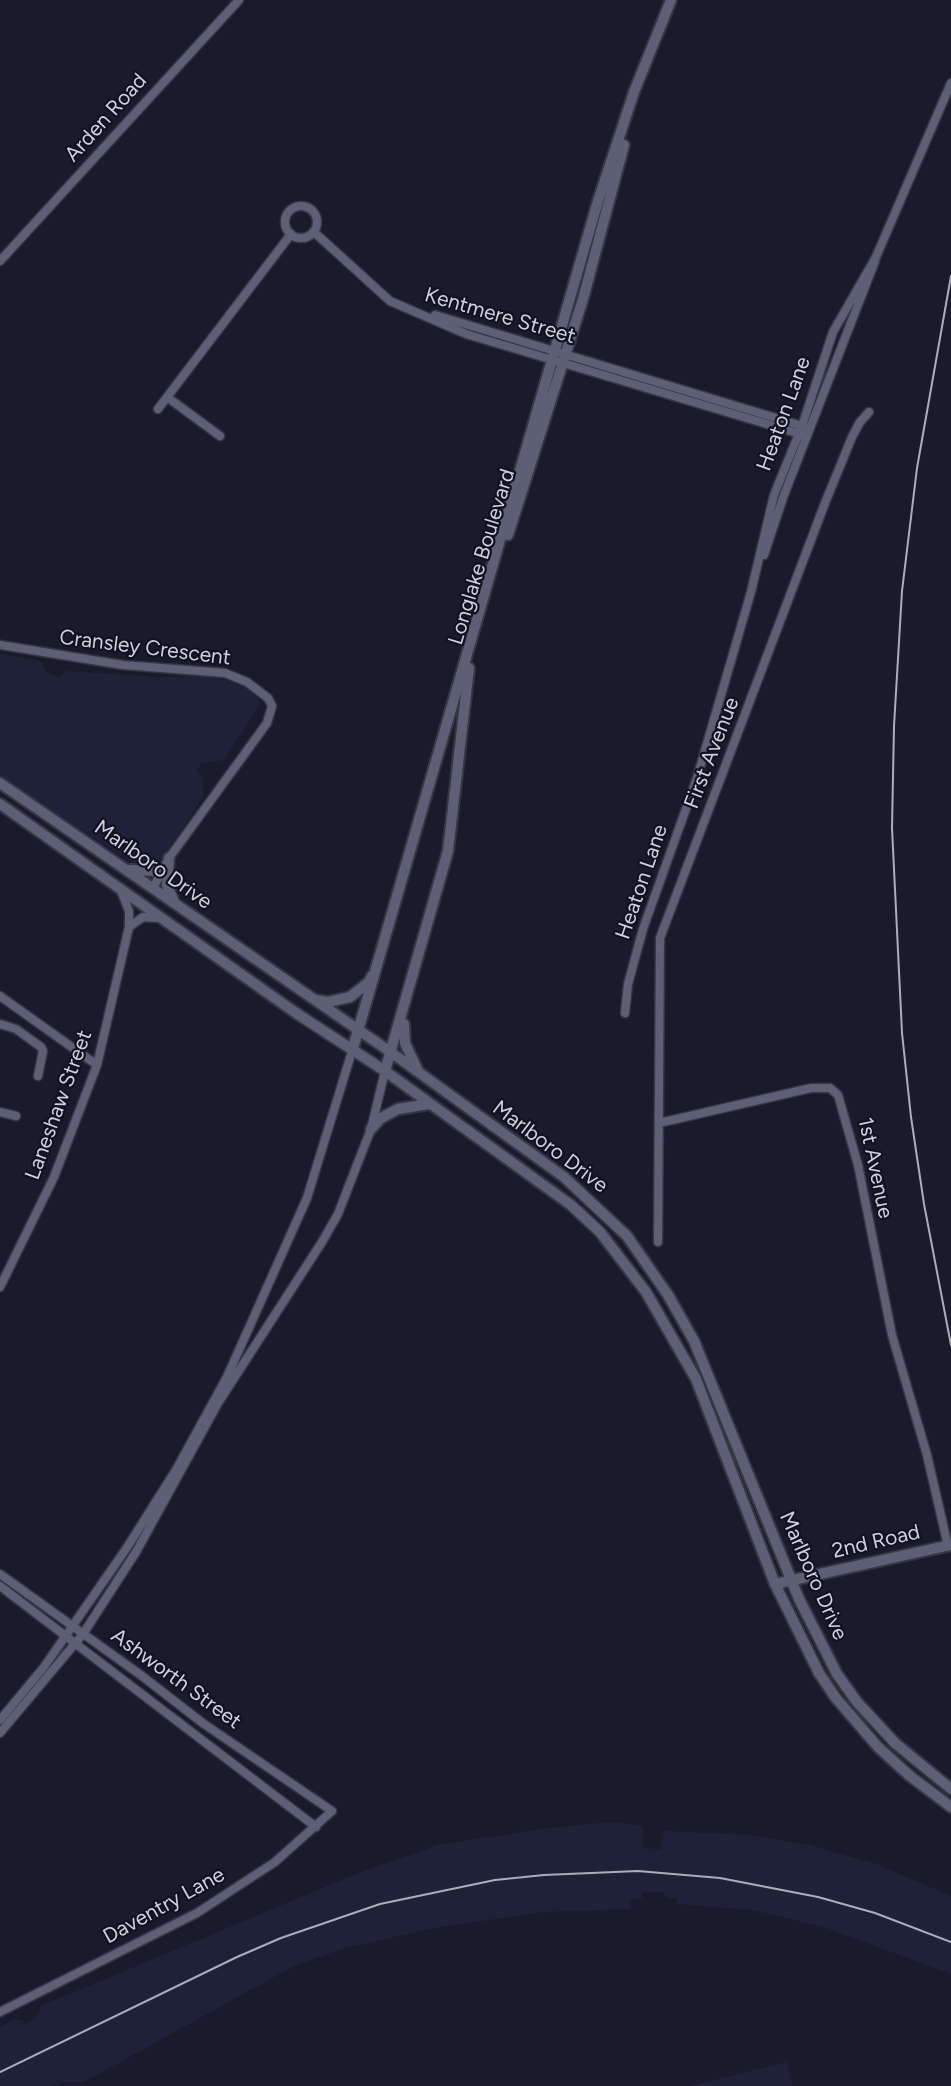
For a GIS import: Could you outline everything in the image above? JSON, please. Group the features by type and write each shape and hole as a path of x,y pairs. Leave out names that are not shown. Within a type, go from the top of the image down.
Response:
{"main road":[{"name":"Longlake Boulevard","path":"353,1048 482,612 541,438 559,356 596,252 640,78 671,0"},
{"name":"Longlake Boulevard","path":"385,1071 404,1012 448,851 464,675"},
{"name":"Marlboro Drive","path":"0,783 392,1053 564,1177 627,1236 652,1269 694,1341 819,1642 857,1702 895,1743 951,1789"},
{"name":"Marlboro Drive","path":"0,804 296,1013 353,1048 571,1205 600,1232 633,1273 667,1326 696,1379 775,1584 805,1648 835,1697 878,1747 910,1776 951,1807"},
{"path":"170,858 167,885 175,903"},
{"path":"126,870 161,871"},
{"path":"153,888 153,903 164,918"},
{"path":"316,1000 328,1002 350,997 369,982 378,964"},
{"path":"404,1012 405,1043 420,1075"},
{"path":"371,1129 381,1118 398,1109 429,1104"},
{"name":"2nd Road","path":"775,1584 950,1545"}],"street":[{"name":"Arden Road","path":"0,261 239,0"},
{"name":"Heaton Lane","path":"625,1013 628,984 644,929 698,778 751,592 774,495 863,297 876,257 951,83"},
{"path":"299,205 310,207 317,216 314,232 305,238 291,234 285,225 286,215 299,205"},
{"name":"Kentmere Street","path":"314,232 382,295 466,334 559,356 804,431"},
{"path":"158,409 291,234"},
{"name":"Heaton Lane","path":"804,431 833,332 876,257"},
{"path":"167,397 220,436"},
{"name":"First Avenue","path":"659,1123 660,938 825,503 860,422 869,412"},
{"name":"Cransley Crescent","path":"0,645 123,665 225,673 248,682 268,698 272,706 267,723 161,871 153,888"},
{"name":"Laneshaw Street","path":"0,1287 54,1177 97,1065 129,927 129,911 120,888"},
{"path":"129,927 143,917 164,918"},
{"path":"0,996 97,1065"},
{"path":"0,1025 16,1029 41,1047 43,1051 38,1076"},
{"path":"0,1733 83,1634 136,1552 216,1401 307,1198 353,1048"},
{"path":"0,1720 66,1636 128,1546 216,1401 338,1214 371,1129 385,1071"},
{"name":"1st Avenue","path":"659,1123 811,1088 830,1088 838,1095 858,1165 892,1335 950,1545"},
{"path":"0,1112 16,1116"},
{"path":"658,1242 659,1123"},
{"name":"Ashworth Street","path":"0,1574 204,1724 332,1811"},
{"name":"Ashworth Street","path":"0,1586 316,1827"},
{"name":"Daventry Lane","path":"0,2012 197,1912 275,1862 332,1811"}],"shaded area":[{"path":"0,653 42,662 45,671 59,677 65,671 159,677 197,676 227,680 249,689 259,699 259,706 224,760 200,764 197,771 203,778 204,796 161,860 152,866 136,865 0,775"},
{"path":"610,1822 642,1826 643,1847 661,1850 664,1831 747,1835 809,1845 879,1865 951,1896 951,1974 824,1927 753,1910 678,1904 677,1898 668,1899 663,1892 643,1892 641,1899 629,1900 631,1909 544,1912 433,1928 345,1948 294,1966 84,2082 65,2082 53,2086 0,2086 0,2027 14,2019 23,2021 23,2025 36,2019 41,2006 356,1874 438,1845 549,1828"},
{"path":"787,2062 793,2086 691,2086"}],"railway":[{"path":"951,276 917,468 902,591 894,726 892,828 902,1033 911,1117 924,1204 951,1345"},
{"path":"0,2072 281,1938 380,1904 495,1880 544,1875 638,1871 720,1878 818,1897 875,1913 951,1942"}]}
